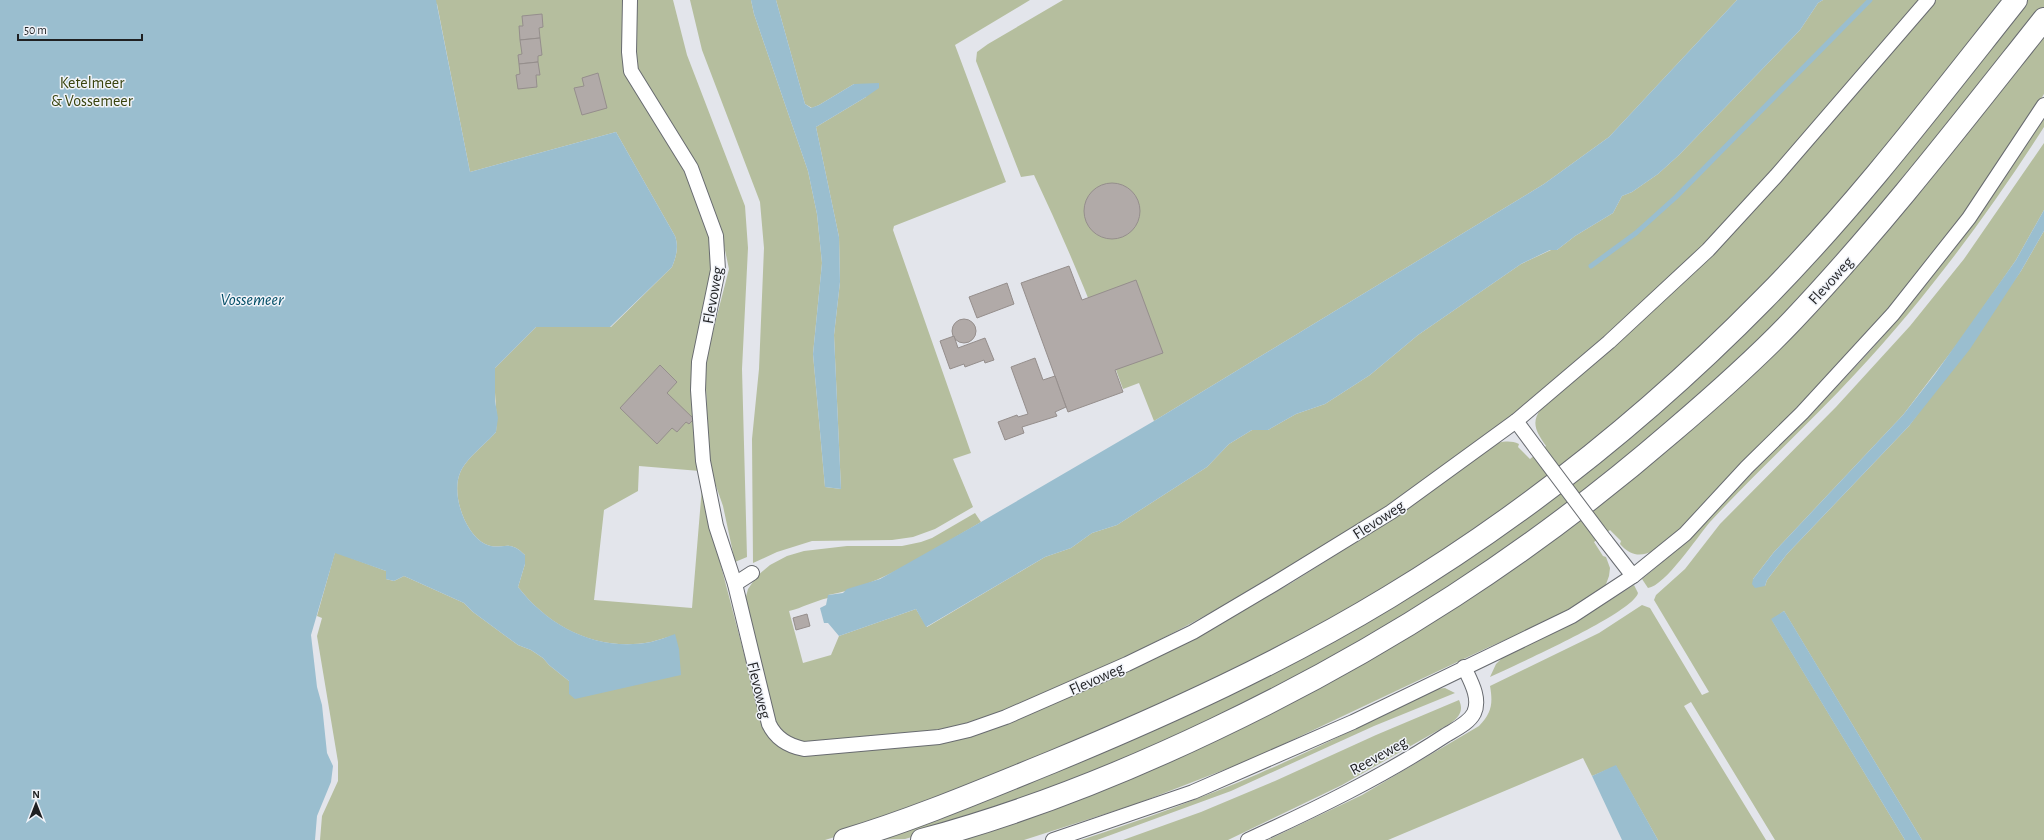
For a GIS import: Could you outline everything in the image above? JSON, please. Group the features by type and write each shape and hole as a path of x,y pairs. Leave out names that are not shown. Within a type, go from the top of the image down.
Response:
{"highway":[{"path":"845,840 875,831 974,794 1086,748 1208,694 1317,638 1389,597 1454,556 1529,504 1675,385 1764,299 1868,186 2016,0"},
{"name":"Flevoweg","path":"922,840 1008,814 1073,791 1178,747 1245,715 1307,684 1402,630 1523,550 1648,453 1702,406 1792,321 1878,226 2044,19"}],"street":[{"name":"Flevoweg","path":"630,0 629,52 631,71 691,168 716,236 718,270 699,362 698,390 703,461 716,526 735,584 766,718 772,730 780,739 789,745 804,750 939,736 976,727 1042,702 1127,664 1193,632 1391,512 1516,421 1608,342 1708,250 1776,176 1928,0"},
{"path":"1053,840 1200,789 1353,722 1572,616 1633,576 1685,534 1747,467 1807,408 1893,314 1969,218 2044,105"},
{"path":"1516,421 1633,576"},
{"path":"735,584 752,573"},
{"name":"Reeveweg","path":"1248,840 1386,771 1435,743 1472,718 1476,704 1475,696 1464,667"}],"green space":[{"path":"412,0 625,0 625,72 680,163 705,215 715,256 698,343 700,471 639,466 638,491 604,510 594,600 692,608 702,487 709,520 761,719 769,734 778,745 798,755 808,756 933,744 1002,725 1074,695 1149,660 1222,622 1293,582 1367,535 1498,443 1514,442 1519,444 1518,447 1530,459 1546,446 1540,437 1535,423 1541,409 1616,345 1685,281 1782,179 1936,0 2009,0 1886,155 1700,355 1473,536 1250,668 870,826 825,840 320,840 322,816 338,781 338,762 317,636 322,618 317,616 335,552 386,571 386,579 394,581 404,576 464,603 473,612 518,645 531,650 543,658 549,665 569,681 569,694 675,635 651,642 631,644 612,643 594,640 577,634 560,625 531,602 518,587 525,564 525,555 514,547 491,546 478,539 471,532 466,523 457,492 460,473 463,467 496,432 495,368 536,327 611,327 672,267 675,259 677,244 675,236 616,132 470,172 437,4"},
{"path":"635,0 673,0 687,55 745,206 748,248 742,369 747,557 735,562 723,506 709,466 705,362 729,269 723,241 634,66"},
{"path":"690,0 751,0 754,14 808,171 817,214 822,263 813,354 825,487 841,489 834,335 840,282 839,237 816,127 866,97 854,84 812,108 805,104 776,0 1030,0 955,45 1006,182 894,226 893,230 971,453 953,459 973,507 935,529 913,537 892,540 812,541 777,552 753,563 752,439 759,369 764,248 760,202 702,50"},
{"path":"1063,0 1737,0 1609,137 1544,184 1154,421 1139,383 1123,389 1092,308 1058,228 1034,175 1021,177 976,61 977,52 988,44"},
{"path":"1823,0 1919,0 1757,188 1700,248 1642,304 1583,357 1521,408 1392,503 1256,588 1186,626 1105,666 1000,712 947,728 809,744 785,734 778,727 775,722 744,604 748,589 757,576 770,565 787,556 804,551 847,546 902,546 921,542 932,538 975,513 981,522 926,555 868,584 828,595 828,598 789,611 803,663 831,655 839,636 916,609 927,627 1045,557 1071,548 1092,533 1117,525 1207,467 1229,444 1252,430 1268,430 1296,414 1325,404 1370,375 1418,335 1521,264 1551,250 1557,250 1575,236 1613,213 1622,196 1632,192 1658,174 1679,155 1800,30 1818,3"},
{"path":"2023,0 2044,0 2044,11 1866,233 1670,428 1442,598 1206,728 956,824 905,839 863,840 1297,657 1689,380"},
{"path":"2044,30 2044,94 1993,173 1949,234 1895,301 1844,360 1668,541 1650,552 1638,555 1626,550 1620,544 1621,541 1610,530 1594,542 1603,556 1606,557 1610,568 1605,587 1597,594 1547,622 1489,647 1252,759 1136,804 1024,840 943,840 1203,742 1651,459"},
{"path":"2044,118 2044,127 1979,223 1907,315 1838,392 1710,522 1672,570 1655,585 1648,588 1642,579 1674,552 1703,523 1855,367 1907,308 1968,229"},
{"path":"2044,143 2044,210 2016,260 1964,335 1903,415 1774,552 1753,579 1765,586 1767,580 1787,554 1909,426 2021,271 2044,231 2044,840 1922,840 1784,611 1772,620 1905,840 1775,840 1691,702 1684,706 1766,840 1658,840 1616,766 1592,776 1583,758 1388,840 1268,840 1362,795 1479,726 1487,717 1489,712 1491,703 1490,686 1599,633 1642,605 1650,608 1702,695 1709,692 1654,600 1656,595 1685,569 1720,524 1836,407 1910,326 1964,259"},
{"path":"1634,585 1638,593 1631,602 1616,613 1546,651 1490,677 1496,664 1505,655 1577,621"},
{"path":"1445,688 1455,693 1374,726 1231,791 1097,840 1081,840 1170,809 1236,783 1325,743 1436,689"},
{"path":"1459,700 1461,711 1451,723 1342,785 1228,840 1123,840 1201,812"}],"water":[{"name":"Vossemeer","path":"0,0 436,0 470,172 616,132 675,236 677,244 675,259 672,267 610,327 536,327 495,368 495,401 498,418 496,432 463,467 460,473 457,492 466,523 471,532 478,539 491,546 514,547 525,555 525,564 518,587 531,602 545,614 560,625 577,634 595,640 613,643 632,644 651,642 675,634 679,649 681,675 575,699 569,694 569,681 549,665 543,658 531,650 518,645 473,612 464,603 404,576 394,581 386,579 386,571 335,553 311,635 317,687 322,705 327,753 333,766 331,782 317,816 315,840 0,840"},
{"path":"751,0 776,0 805,104 811,108 819,105 854,84 879,83 879,88 816,127 839,237 840,282 834,335 841,489 825,487 813,354 822,263 817,214 808,171 754,14"},
{"path":"1737,0 1823,0 1818,3 1800,30 1679,155 1658,174 1632,192 1622,196 1613,213 1575,236 1557,250 1550,250 1521,264 1418,335 1370,375 1325,404 1296,414 1268,430 1252,430 1229,444 1207,467 1117,525 1092,533 1071,548 1045,557 926,627 916,609 839,636 828,623 824,623 820,608 826,605 828,595 843,593 847,589 880,579 981,522 1154,421 1544,184 1609,137"},
{"path":"2044,210 2044,231 2021,271 1970,349 1909,426 1787,554 1767,580 1765,586 1755,588 1752,584 1753,579 1774,552 1903,415 1935,374 2016,260"},
{"path":"1784,611 1922,840 1905,840 1771,619"},
{"path":"1616,765 1658,840 1622,840 1592,776"}],"building":[{"path":"542,14 543,27 539,28 540,38 520,40 519,26 523,26 522,16"},
{"path":"540,38 542,55 538,56 538,62 519,64 518,55 522,54 520,40"},
{"path":"538,62 540,75 536,75 537,87 518,89 516,75 520,74 519,64"},
{"path":"598,73 607,108 582,115 574,88 584,86 582,78"},
{"path":"1112,183 1123,185 1132,191 1138,200 1140,211 1138,222 1132,231 1123,237 1112,239 1101,237 1092,231 1086,222 1084,211 1086,200 1092,191 1101,185"},
{"path":"1069,266 1082,300 1136,280 1163,353 1115,370 1123,392 1068,412 1021,283"},
{"path":"1007,283 1014,304 977,318 969,297"},
{"path":"964,319 973,322 976,331 973,340 964,343 955,340 952,331 955,322"},
{"path":"954,336 958,348 985,338 994,360 985,363 984,360 965,367 964,364 950,369 940,341"},
{"path":"1035,358 1043,380 1055,376 1066,407 1055,412 1057,416 1022,427 1024,433 1005,440 998,422 1017,415 1018,417 1028,414 1011,367"},
{"path":"660,365 677,382 667,393 694,419 689,424 686,422 677,432 672,428 657,444 620,408"},
{"path":"807,614 810,626 796,630 793,618"}],"waterway":[{"path":"1591,266 1636,233 1676,197 1870,0"}],"park label":[{"name":"Ketelmeer & Vossemeer","path":"92,91"}]}
